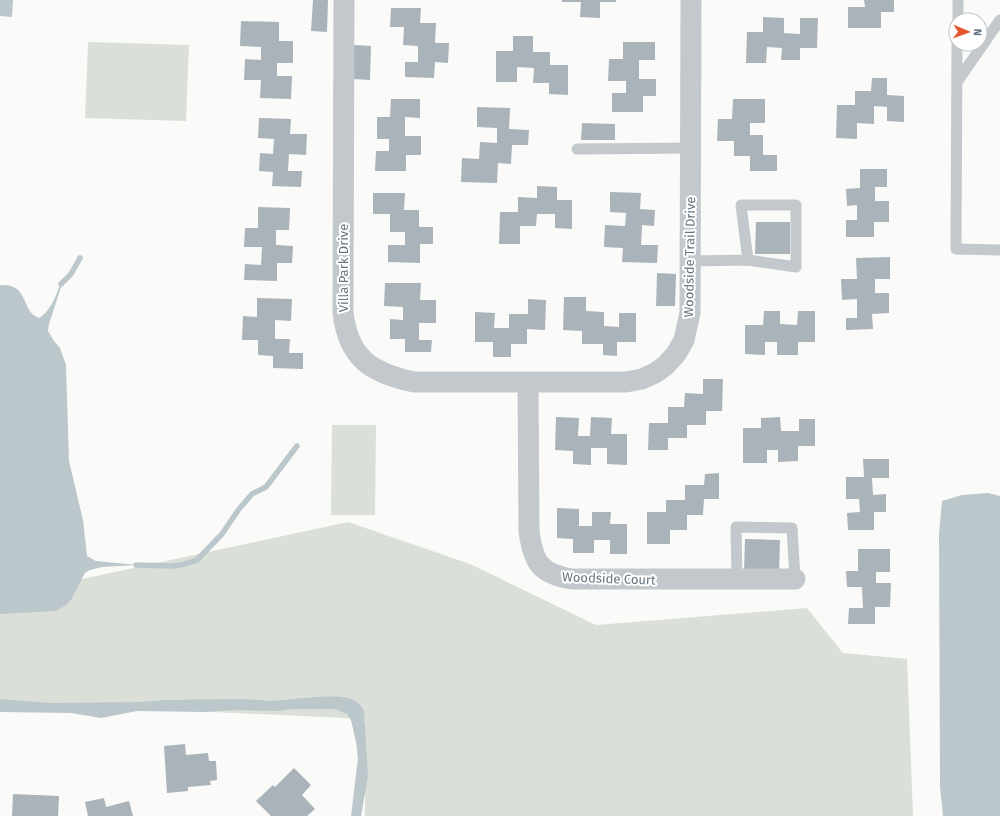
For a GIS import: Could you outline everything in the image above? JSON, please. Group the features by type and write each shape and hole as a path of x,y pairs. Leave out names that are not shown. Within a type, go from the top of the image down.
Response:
{"street":[{"name":"Villa Park Drive","path":"344,0 343,312 347,338 362,360 385,373 401,379 426,382 528,383"},
{"name":"Woodside Trail Drive","path":"528,383 626,382 642,379 665,366 684,340 690,313 691,0"},
{"name":"Woodside Court","path":"528,383 529,531 536,560 542,568 550,574 572,579 795,579"}],"lane":[{"path":"958,0 958,12"},
{"path":"957,82 1000,20"},
{"path":"958,52 956,249 1000,250"},
{"path":"577,149 690,148"},
{"path":"690,261 748,260 796,267 796,204 741,205 748,260"},
{"path":"737,578 736,527 768,527 792,528 795,579"}],"shaded area":[{"path":"0,0 13,0 12,17 0,16"},
{"path":"88,42 189,45 186,121 85,118"},
{"path":"60,284 62,284 48,331 60,348 66,365 69,461 83,520 87,556 96,561 137,565 102,567 90,570 85,573 71,600 65,606 55,611 0,614 0,285 16,288 24,298 29,310 39,318 43,316 49,308 55,298"},
{"path":"332,425 376,425 375,515 331,515"},
{"path":"988,493 1000,496 1000,816 943,816 940,787 939,534 942,501 962,495"},
{"path":"348,522 470,564 596,625 807,608 843,653 907,659 913,816 365,816 365,719 0,702 0,609 82,579"},
{"path":"316,697 343,697 355,701 364,711 368,776 361,816 351,816 358,758 351,720 347,714 335,709 292,709 280,711 234,710 204,712 137,711 101,718 71,713 0,712 0,699 50,703 242,699 270,701"}],"building":[{"path":"313,0 328,0 327,32 311,31"},
{"path":"562,0 616,0 616,2 600,2 600,18 580,17 581,2 562,2"},
{"path":"864,0 894,0 894,12 881,12 881,28 848,28 848,7 865,7"},
{"path":"391,8 421,8 420,23 436,23 435,43 449,43 448,63 435,62 434,78 405,77 405,62 418,62 418,46 403,45 404,27 390,27"},
{"path":"763,17 784,18 784,33 800,34 800,18 818,18 817,48 800,48 800,60 781,60 782,48 767,47 766,63 746,63 747,32 763,32"},
{"path":"241,21 279,22 279,41 293,41 293,63 277,63 277,76 292,76 291,99 260,98 261,80 244,80 245,59 261,60 261,47 240,46"},
{"path":"513,36 533,36 533,52 550,52 550,65 568,65 568,95 549,94 549,83 533,83 534,68 517,67 517,82 496,82 496,51 513,51"},
{"path":"623,42 655,42 655,60 639,60 639,79 656,79 656,96 643,96 643,112 612,112 612,93 626,93 626,81 608,81 609,59 623,59"},
{"path":"354,45 371,46 370,80 353,79"},
{"path":"872,78 887,78 887,95 904,96 904,122 887,121 887,107 874,106 874,124 857,123 857,139 836,138 837,105 855,105 855,91 871,91"},
{"path":"391,99 420,99 420,118 405,117 405,136 421,136 421,155 406,155 406,171 375,171 376,151 389,151 389,139 377,139 377,117 390,117"},
{"path":"733,99 765,99 765,123 750,123 750,135 763,135 763,155 777,155 777,171 750,171 750,156 734,156 734,141 717,141 718,119 732,119"},
{"path":"477,107 510,108 509,129 529,130 528,145 512,145 511,164 498,163 497,183 461,182 462,158 479,159 480,142 497,143 497,128 477,127"},
{"path":"259,118 291,119 290,134 307,134 306,155 289,154 288,171 302,171 301,187 272,186 273,172 259,171 260,153 273,154 274,139 258,138"},
{"path":"582,123 615,124 615,140 581,140"},
{"path":"860,169 887,169 887,187 875,187 875,201 889,201 889,222 874,222 874,237 846,237 846,220 857,220 857,205 847,206 846,189 860,188"},
{"path":"537,186 557,187 557,200 572,200 572,229 555,228 555,214 537,214 536,226 520,226 520,244 499,244 500,212 518,212 518,197 537,198"},
{"path":"610,192 641,193 640,209 655,210 654,226 642,225 641,245 658,245 657,263 622,262 623,248 604,247 605,225 625,226 626,213 610,212"},
{"path":"373,193 405,193 404,210 419,210 419,227 433,227 433,244 420,244 420,263 388,262 388,245 405,245 405,232 390,232 390,214 373,214"},
{"path":"258,207 290,208 289,230 276,230 276,245 293,246 292,263 277,263 277,281 244,280 245,264 261,265 262,247 244,247 245,228 258,228"},
{"path":"756,222 790,222 790,254 755,254"},
{"path":"890,257 890,279 875,279 875,293 889,293 889,313 872,314 873,329 846,330 846,318 857,318 857,299 842,300 841,279 857,279 856,258"},
{"path":"657,273 676,274 675,306 656,306"},
{"path":"385,283 421,283 420,300 436,300 436,323 419,323 419,340 432,340 431,352 405,352 405,339 390,339 390,319 403,320 403,307 384,306"},
{"path":"564,297 586,297 586,311 604,312 604,326 619,327 619,313 636,313 636,342 617,342 617,356 603,355 603,344 582,344 582,331 563,330"},
{"path":"257,298 292,299 291,321 275,320 275,339 290,339 289,353 303,353 303,369 273,368 273,356 258,355 258,340 242,340 243,316 257,317"},
{"path":"528,299 546,300 545,330 527,329 527,344 511,344 511,357 493,357 493,342 475,342 475,312 495,313 494,328 509,328 509,314 528,314"},
{"path":"764,311 780,311 780,324 797,325 798,311 815,311 815,342 798,342 798,355 777,355 777,342 765,342 765,355 745,354 745,325 763,325"},
{"path":"703,379 723,379 722,411 706,411 706,425 687,425 687,438 668,438 668,450 648,450 649,423 668,423 668,407 684,407 685,393 703,394"},
{"path":"556,417 579,418 578,436 590,436 591,417 612,418 611,434 627,434 627,465 607,464 607,448 591,448 591,465 573,464 573,451 555,450"},
{"path":"780,417 781,431 799,431 799,419 815,419 815,446 798,446 798,461 778,462 778,450 767,450 767,463 743,463 743,428 761,428 761,418"},
{"path":"863,459 889,459 889,478 872,478 873,495 886,494 886,512 874,512 874,530 848,530 847,513 860,512 859,499 846,499 846,477 864,477"},
{"path":"719,473 719,499 704,499 703,515 687,515 687,530 670,530 670,544 647,544 647,512 666,512 666,500 685,500 685,485 704,485 705,474"},
{"path":"557,508 579,509 579,526 592,526 592,512 611,512 610,524 627,524 627,554 610,554 610,540 594,540 594,553 573,553 573,539 557,538"},
{"path":"745,539 780,540 779,574 744,573"},
{"path":"858,549 890,549 890,572 876,572 876,583 891,583 890,607 875,607 875,624 848,624 849,608 863,608 862,587 847,587 846,571 858,571"},
{"path":"185,744 186,755 208,753 209,761 216,761 217,780 210,781 211,785 188,787 188,791 167,793 164,746"},
{"path":"294,768 311,785 302,795 315,809 307,816 271,816 256,801 273,785 275,787"},
{"path":"13,794 59,796 58,816 12,816"},
{"path":"104,798 106,807 129,801 133,816 88,816 85,802"}],"waterway":[{"path":"61,284 71,274 80,258"},
{"path":"136,565 173,566 197,560 222,534 239,509 252,494 266,487 297,446"}]}
